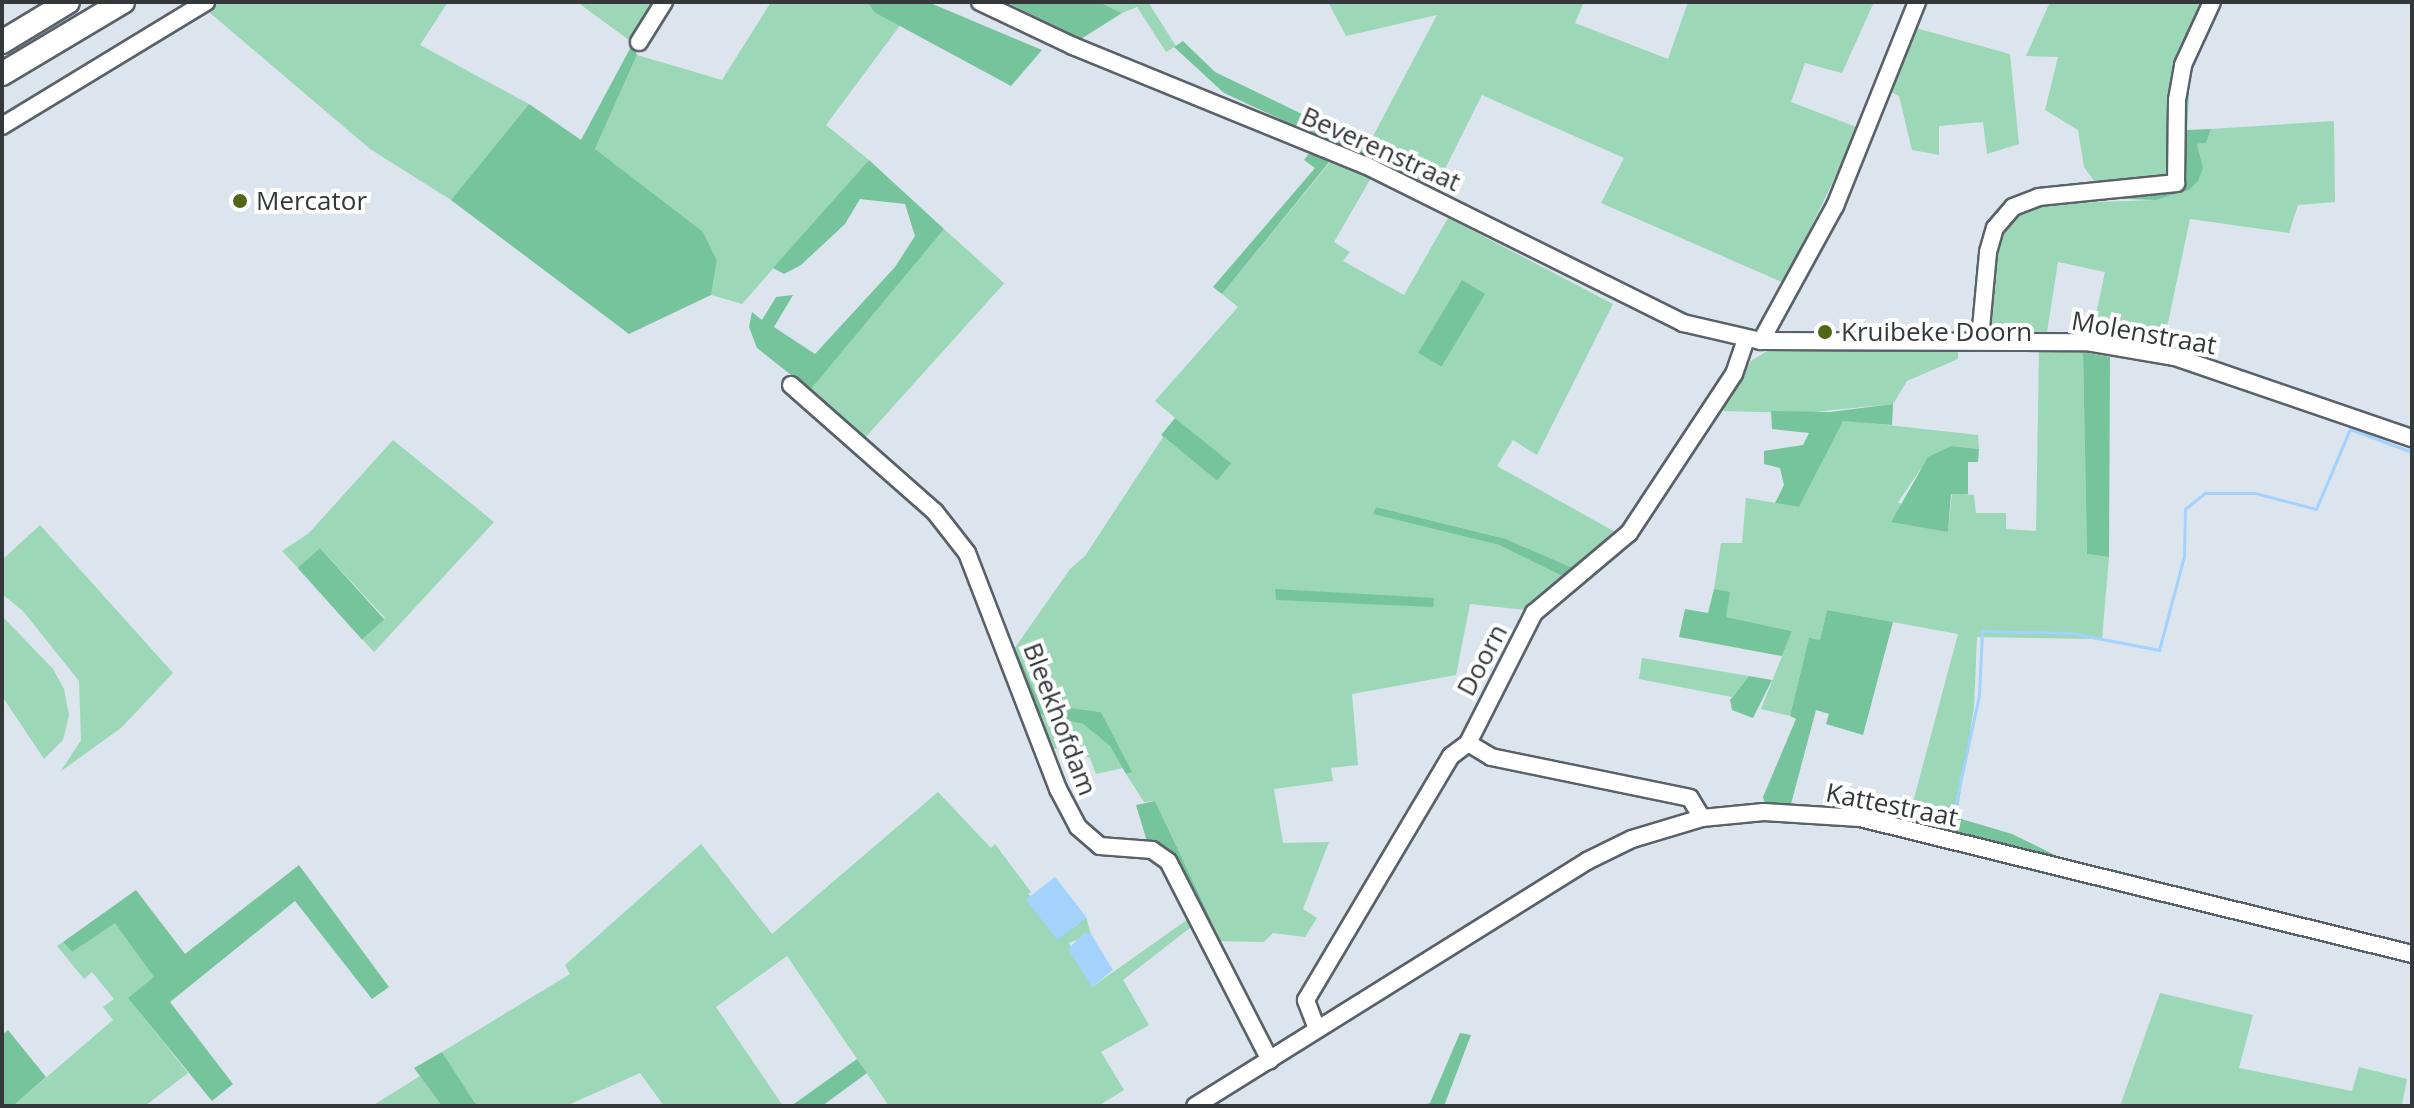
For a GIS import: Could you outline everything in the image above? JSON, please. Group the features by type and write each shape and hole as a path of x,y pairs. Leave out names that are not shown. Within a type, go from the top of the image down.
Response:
{"highway":[{"path":"2,42 68,2"},
{"path":"2,74 123,2"}],"street":[{"path":"2,126 206,2"},
{"path":"639,42 664,2"},
{"name":"Beverenstraat","path":"980,2 1073,46 1365,165 1683,323 1754,340"},
{"name":"Doorn","path":"1317,1029 1306,1000 1451,756 1468,743 1534,613 1629,533 1734,374 1835,206 1917,2"},
{"path":"1980,339 1988,252 1995,228 2013,207 2039,197 2176,183 2177,100 2183,65 2212,2"},
{"name":"Molenstraat","path":"1754,340 2087,342 2175,357 2412,438"},
{"name":"Bleekhofdam","path":"791,385 935,512 967,553 1066,807 1078,827 1100,846 1152,850 1168,861 1270,1060"},
{"path":"1468,743 1491,757 1690,798 1702,818"},
{"name":"Kattestraat","path":"1270,1060 1597,855 1632,839 1702,818 1764,812 1860,818 2412,954"},
{"path":"1195,1106 1270,1060"}],"green space":[{"path":"212,2 448,2 420,45 529,104 451,200 370,149 203,7"},
{"path":"577,2 656,2 633,43"},
{"path":"771,2 867,2 874,12 901,24 826,125 869,160 742,304 711,295 717,261 595,149 637,55 722,80"},
{"path":"867,2 928,2 1042,50 1011,86 874,12"},
{"path":"1006,2 1099,2 1122,13 1081,39"},
{"path":"1099,2 1148,2 1176,46 1166,52 1137,7 1122,13"},
{"path":"1328,2 1584,2 1575,23 1668,59 1688,2 1874,2 1842,73 1805,63 1791,102 1859,128 1784,283 1601,203 1624,158 1482,95 1434,191 1362,157 1437,15 1346,36"},
{"path":"2050,2 2206,2 2172,133 2170,179 2097,185 2084,167 2078,130 2045,110 2058,57 2026,56"},
{"path":"1912,27 2010,54 2019,144 1987,154 1983,122 1939,126 1939,155 1912,150 1899,96 1889,91"},
{"path":"1183,41 1215,72 1368,146 1362,157 1224,93 1174,47"},
{"path":"633,43 637,55 595,149 703,232 717,261 711,295 629,334 451,200 529,104 581,140"},
{"path":"2176,63 2190,72 2187,130 2211,129 2206,143 2197,144 2203,168 2198,181 2189,190 2156,200 2099,198 2170,178 2167,103"},
{"path":"2334,121 2335,202 2298,205 2289,233 2190,219 2163,346 2092,334 2105,272 2058,262 2047,332 1990,331 1986,325 1995,246 2006,219 2040,204 2156,200 2189,190 2203,168 2197,144 2206,143 2211,129"},
{"path":"1310,152 1330,161 1222,294 1213,287 1315,168 1304,160"},
{"path":"869,160 944,229 810,390 757,348 749,327 752,312 762,320 776,297 793,295 774,327 815,354 895,267 915,236 905,204 860,199 845,224 801,265 784,274 773,268"},
{"path":"1331,161 1371,178 1334,242 1350,252 1343,261 1404,295 1448,218 1613,304 1537,455 1513,440 1497,466 1617,533 1573,568 1506,539 1376,507 1374,514 1499,545 1562,576 1527,610 1470,604 1456,675 1352,694 1358,765 1331,768 1333,781 1274,789 1283,843 1329,842 1303,909 1317,918 1305,937 1273,933 1264,942 1215,941 1206,924 1212,920 1155,801 1144,802 1126,774 1131,772 1101,712 1040,704 1014,649 1070,569 1085,556 1163,437 1216,479 1230,464 1155,401 1238,307 1222,294"},
{"path":"944,229 1004,283 864,439 804,384"},
{"path":"1462,280 1485,294 1441,367 1418,353"},
{"path":"1769,350 1958,350 1958,359 1907,381 1893,404 1803,413 1722,411 1751,361"},
{"path":"2039,350 2083,352 2087,554 2109,557 2102,639 1977,637 1974,707 1954,834 1908,821 1958,634 1827,610 1820,640 1809,639 1790,716 1761,709 1792,631 1725,617 1729,593 1714,589 1721,543 1742,543 1746,498 1799,507 1843,420 1978,435 1979,449 1951,446 1920,470 1898,502 1948,532 1952,493 1974,495 1976,513 2006,513 2006,529 2036,531"},
{"path":"2083,352 2110,357 2109,557 2087,554"},
{"path":"1893,404 1892,425 1843,421 1799,507 1775,503 1784,485 1780,468 1764,464 1764,451 1803,445 1809,433 1772,429 1771,411 1830,412"},
{"path":"1175,418 1231,463 1217,480 1161,435"},
{"path":"393,440 494,522 374,652 362,639 385,618 320,548 298,568 282,551 309,533"},
{"path":"1951,446 1979,449 1978,462 1968,462 1968,494 1951,494 1948,532 1891,522 1928,457"},
{"path":"1376,507 1506,539 1573,568 1562,576 1499,545 1373,514"},
{"path":"40,525 173,673 121,728 61,771 81,740 79,681 23,611 2,594 2,560"},
{"path":"320,548 384,619 362,639 298,568"},
{"path":"1275,589 1434,598 1433,607 1276,600"},
{"path":"1714,589 1730,592 1726,617 1792,631 1782,656 1679,637 1685,609 1708,613"},
{"path":"1827,610 1893,622 1863,735 1826,724 1829,714 1816,710 1791,804 1765,804 1763,797 1796,719 1790,716 1809,638 1820,640"},
{"path":"2,616 53,669 64,689 69,715 63,740 44,759 2,696"},
{"path":"1007,630 1040,704 1101,712 1132,772 1126,774 1110,746 1083,724 1026,711 994,636"},
{"path":"1642,658 1749,676 1732,697 1639,679"},
{"path":"1749,676 1772,680 1753,718 1732,710 1730,700"},
{"path":"1035,713 1083,724 1110,746 1123,768 1096,774 1090,758 1066,747 1047,750"},
{"path":"938,792 991,848 995,844 1031,892 1028,894 1073,928 1086,917 1091,934 1069,943 1092,987 1191,917 1195,924 1123,980 1149,1025 1101,1052 1124,1090 1098,1106 889,1106 787,956 716,1007 783,1106 664,1106 640,1073 566,1106 477,1106 442,1052 570,974 565,965 701,844 772,934"},
{"path":"1155,801 1212,921 1206,924 1148,845 1136,805"},
{"path":"1958,818 2012,834 2069,862 1954,834"},
{"path":"299,865 389,987 372,999 295,901 170,1002 233,1084 212,1101 128,998 154,977 115,923 72,952 63,942 136,890 185,954"},
{"path":"115,922 155,977 129,999 188,1073 145,1106 13,1106 113,1020 103,1007 114,999 92,972 84,979 57,946 63,942 72,952"},
{"path":"2160,993 2253,1015 2239,1068 2352,1091 2359,1067 2407,1079 2402,1104 2120,1106"},
{"path":"8,1030 46,1077 13,1106 2,1106 2,1035"},
{"path":"1460,1033 1471,1035 1444,1106 1421,1106 1430,1103"},
{"path":"442,1052 477,1106 442,1106 414,1068"},
{"path":"857,1059 867,1073 822,1106 791,1106"},
{"path":"420,1076 442,1106 372,1106"}],"water":[{"path":"1055,877 1086,917 1057,940 1026,900"},
{"path":"1085,932 1091,934 1113,970 1092,987 1068,949"}],"waterway":[{"path":"1952,820 1979,695 1982,631 2071,633 2159,650 2184,556 2185,509 2205,493 2255,493 2316,509 2350,429 2412,452"}],"place":[{"name":"Mercator","path":"240,201"},
{"name":"Kruibeke Doorn","path":"1825,332"}]}
